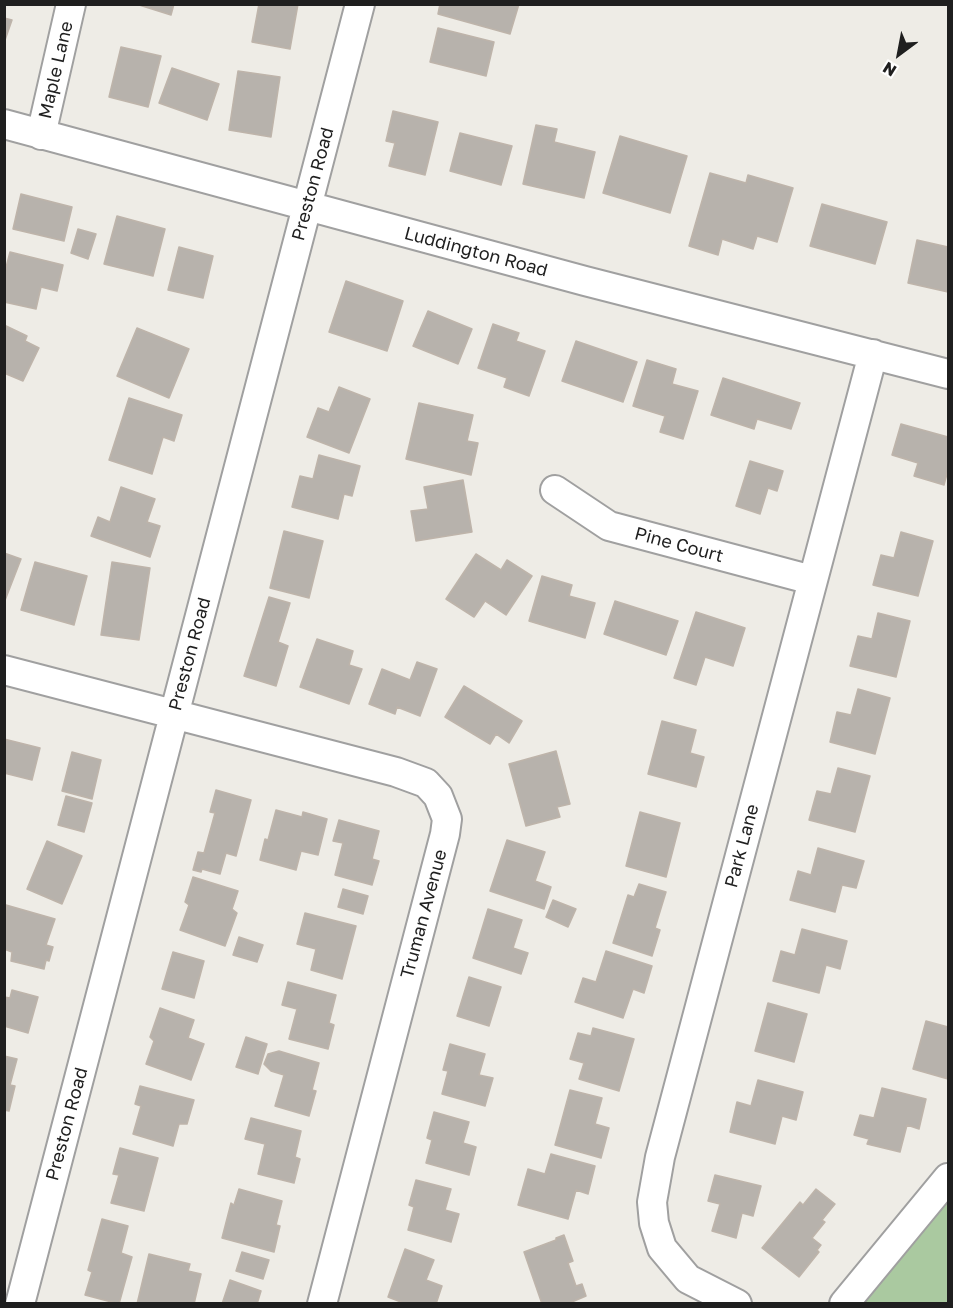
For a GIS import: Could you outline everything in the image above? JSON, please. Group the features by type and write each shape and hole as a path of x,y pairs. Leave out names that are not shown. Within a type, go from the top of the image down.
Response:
{"street":[{"name":"Maple Lane","path":"41,135 71,4"},
{"name":"Preston Road","path":"20,1304 360,4"},
{"name":"Luddington Road","path":"4,124 585,281 948,374"},
{"name":"Park Lane","path":"737,1304 687,1279 662,1248 654,1223 652,1202 660,1157 873,354"},
{"name":"Pine Court","path":"555,490 609,526 812,580"},
{"name":"Truman Avenue","path":"4,670 396,772 426,783 438,796 447,819 446,834 322,1304"},
{"path":"844,1304 948,1178"}],"green space":[{"path":"948,1178 948,1303 844,1303"}],"building":[{"path":"136,4 174,4 171,15"},
{"path":"259,4 298,4 290,49 252,42"},
{"path":"440,4 519,4 510,34 438,14"},
{"path":"4,18 12,20 4,43"},
{"path":"438,28 494,42 486,76 430,62"},
{"path":"121,47 161,56 148,107 109,97"},
{"path":"172,68 219,84 207,120 159,103"},
{"path":"238,71 280,77 271,137 229,130"},
{"path":"393,111 438,122 425,175 389,166 395,143 386,141"},
{"path":"536,125 557,129 554,142 595,152 584,198 523,184"},
{"path":"460,133 512,146 501,185 450,171"},
{"path":"620,136 687,156 670,213 603,193"},
{"path":"710,173 746,183 748,175 793,188 777,242 757,236 753,249 722,239 718,255 689,246"},
{"path":"21,194 72,207 64,241 13,229"},
{"path":"822,204 887,222 875,264 810,246"},
{"path":"117,216 165,229 153,276 104,264"},
{"path":"78,229 96,234 88,259 71,253"},
{"path":"917,240 948,247 948,292 908,283"},
{"path":"179,247 213,256 203,298 168,290"},
{"path":"10,252 63,265 57,291 41,287 36,309 4,302 4,275"},
{"path":"346,281 403,301 387,351 329,332"},
{"path":"428,311 472,329 458,364 413,346"},
{"path":"493,324 519,333 516,341 545,351 529,396 504,387 507,378 478,368"},
{"path":"4,325 27,336 25,341 39,348 23,381 4,373"},
{"path":"137,328 189,349 169,398 117,376"},
{"path":"576,341 637,362 623,402 562,381"},
{"path":"647,360 676,369 672,384 698,391 683,439 660,432 665,416 633,406"},
{"path":"723,378 800,403 791,429 757,419 754,429 711,415"},
{"path":"339,387 370,399 349,453 307,437 318,408 329,412"},
{"path":"129,398 182,415 174,441 163,437 152,474 109,460"},
{"path":"419,403 473,415 467,441 478,443 471,475 406,459"},
{"path":"901,424 948,437 948,470 944,485 914,476 918,463 892,455"},
{"path":"319,455 360,466 352,496 344,494 338,519 292,507 300,476 313,479"},
{"path":"750,461 783,471 777,491 768,488 760,514 736,506"},
{"path":"463,480 472,532 416,541 411,511 428,509 424,487"},
{"path":"121,487 155,499 147,522 160,526 150,557 91,536 98,517 110,522"},
{"path":"284,531 323,541 309,598 270,588"},
{"path":"901,532 933,541 918,596 873,585 881,555 894,558"},
{"path":"4,553 21,559 4,603"},
{"path":"476,554 501,570 507,560 532,576 506,615 485,601 474,617 446,599"},
{"path":"35,562 87,576 74,625 21,610"},
{"path":"112,562 150,568 139,640 101,635"},
{"path":"542,576 572,585 569,596 595,603 585,638 529,621"},
{"path":"269,597 290,603 278,642 288,646 276,686 244,676"},
{"path":"615,601 678,621 666,655 604,634"},
{"path":"696,612 745,628 733,666 705,657 696,685 674,678"},
{"path":"878,613 910,621 896,677 850,666 858,636 872,639"},
{"path":"317,639 353,651 349,665 362,669 349,704 300,687"},
{"path":"417,662 437,669 420,716 397,707 395,714 369,704 382,669 410,680"},
{"path":"464,686 522,721 509,743 496,734 490,744 445,717"},
{"path":"858,689 890,698 875,754 830,742 837,712 851,715"},
{"path":"662,721 696,730 690,753 704,757 696,787 648,774"},
{"path":"4,739 40,748 32,780 4,773"},
{"path":"556,751 570,804 557,807 560,817 526,826 509,764"},
{"path":"72,752 101,760 92,799 62,791"},
{"path":"838,768 870,776 855,832 809,820 817,791 831,794"},
{"path":"216,790 251,800 236,856 226,853 220,874 202,869 201,872 193,870 198,852 204,853 215,813 210,812"},
{"path":"66,796 92,803 84,832 58,825"},
{"path":"276,810 302,817 303,812 327,819 318,855 301,851 296,870 260,860"},
{"path":"640,812 680,823 666,877 626,866"},
{"path":"339,820 379,831 372,859 379,861 372,885 335,875 343,843 333,841"},
{"path":"507,840 545,852 535,881 551,887 544,909 490,891"},
{"path":"47,841 82,856 62,904 27,889"},
{"path":"818,848 864,861 856,888 842,885 835,912 790,900 798,871 811,875"},
{"path":"193,877 238,891 232,909 237,913 225,946 180,930 189,905 185,902"},
{"path":"639,884 666,892 655,928 660,930 652,956 613,943 628,895 634,897"},
{"path":"343,889 368,896 363,914 338,907"},
{"path":"553,900 576,909 568,927 546,917"},
{"path":"6,905 55,919 46,945 53,947 44,969 11,961 12,952 4,949"},
{"path":"488,909 522,920 513,948 528,953 521,974 473,958"},
{"path":"305,913 356,926 342,979 311,970 316,949 297,944"},
{"path":"802,929 847,941 840,969 826,965 819,993 773,981 781,951 795,955"},
{"path":"239,937 263,945 257,962 233,955"},
{"path":"606,951 652,966 644,993 633,989 623,1018 575,1002 583,978 596,982"},
{"path":"173,952 204,961 194,998 162,989"},
{"path":"469,977 501,987 489,1026 457,1016"},
{"path":"288,982 336,995 329,1023 334,1025 328,1049 289,1039 297,1009 282,1005"},
{"path":"12,990 38,997 28,1033 4,1026 4,997 10,998"},
{"path":"768,1003 807,1014 794,1062 755,1051"},
{"path":"160,1008 194,1020 188,1038 204,1044 191,1080 146,1064 154,1041 150,1037"},
{"path":"926,1021 948,1027 948,1079 913,1069"},
{"path":"593,1028 634,1039 619,1091 579,1079 584,1063 570,1059 578,1033 591,1036"},
{"path":"246,1037 267,1044 258,1074 236,1067"},
{"path":"450,1044 485,1054 479,1075 493,1078 485,1106 442,1094 448,1071 443,1070"},
{"path":"279,1051 319,1063 312,1090 316,1091 309,1116 275,1106 284,1075 271,1071 264,1064 268,1054"},
{"path":"4,1056 17,1059 10,1085 15,1086 9,1111 4,1110"},
{"path":"758,1080 803,1092 796,1120 782,1116 775,1144 730,1132 737,1102 751,1106"},
{"path":"140,1086 194,1100 187,1124 179,1124 173,1146 133,1134 141,1106 135,1104"},
{"path":"882,1088 926,1099 919,1129 907,1125 900,1152 867,1144 869,1139 854,1135 860,1115 874,1118"},
{"path":"570,1090 602,1098 595,1124 609,1128 601,1158 555,1145"},
{"path":"434,1112 469,1122 463,1143 476,1147 469,1175 426,1163 432,1140 427,1138"},
{"path":"251,1118 301,1131 295,1157 300,1159 294,1183 258,1174 265,1144 245,1139"},
{"path":"120,1148 158,1158 144,1211 111,1203 119,1175 113,1174"},
{"path":"551,1154 595,1166 588,1194 576,1190 568,1219 518,1205 528,1169 545,1174"},
{"path":"715,1175 761,1186 753,1216 742,1213 736,1238 712,1231 720,1204 708,1201"},
{"path":"416,1180 451,1189 445,1210 459,1214 451,1242 408,1230 414,1207 409,1205"},
{"path":"239,1189 282,1201 276,1225 280,1226 274,1252 222,1238 231,1203 234,1205"},
{"path":"816,1189 835,1204 822,1220 825,1222 812,1238 821,1245 817,1250 819,1252 799,1277 762,1248 800,1202 803,1205"},
{"path":"102,1219 128,1226 121,1253 132,1257 119,1304 85,1295 92,1272 88,1270"},
{"path":"564,1235 573,1261 568,1263 576,1286 582,1284 586,1296 567,1304 542,1304 524,1252"},
{"path":"405,1249 434,1260 426,1280 442,1286 436,1304 406,1304 388,1297"},
{"path":"242,1252 269,1260 263,1279 236,1271"},
{"path":"149,1254 190,1264 188,1271 201,1274 194,1304 137,1304"},
{"path":"230,1280 261,1291 257,1304 222,1304"}]}
